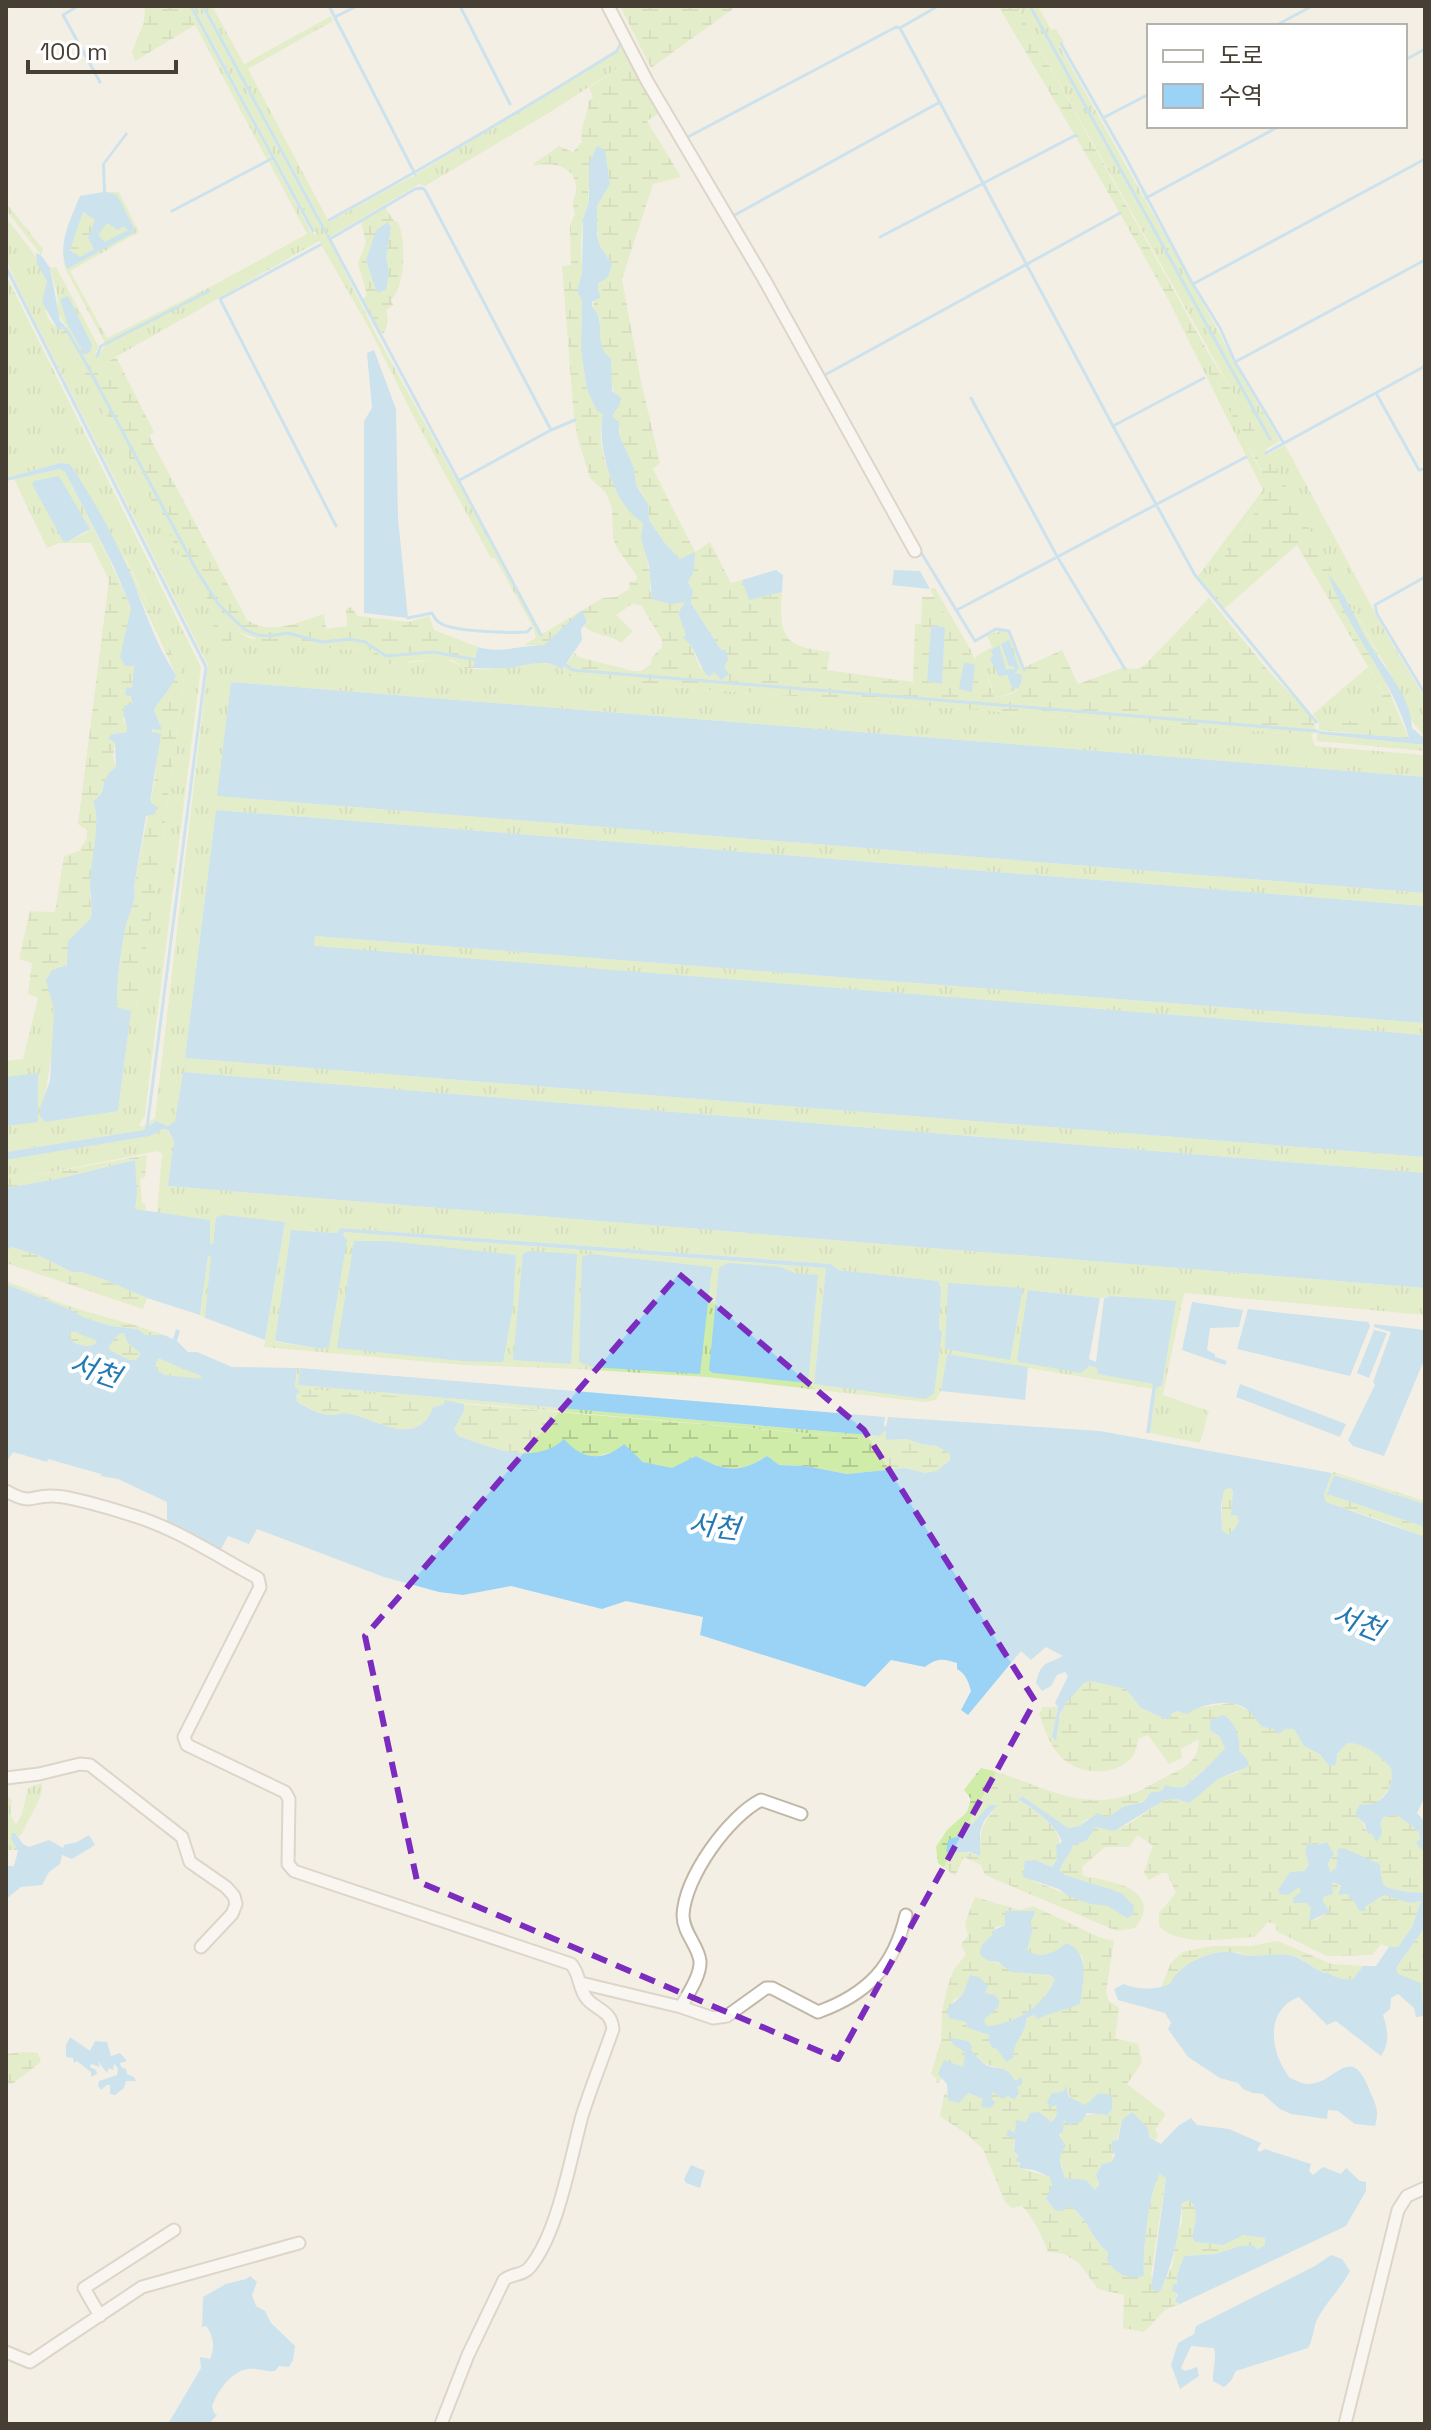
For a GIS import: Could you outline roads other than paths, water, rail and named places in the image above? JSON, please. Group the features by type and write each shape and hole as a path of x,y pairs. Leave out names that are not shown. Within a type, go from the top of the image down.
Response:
{"street":[{"path":"608,6 647,81 764,279 915,551"},
{"path":"6,1491 21,1499 52,1495 133,1515 178,1534 258,1578 260,1587 184,1737 187,1745 285,1792 289,1799 288,1864 294,1871 571,1964 578,1972 583,1993 612,2019 613,2029 583,2112 547,2240 529,2270 504,2280 468,2355 441,2424"},
{"path":"6,1778 80,1764 90,1765 182,1837 190,1862 226,1887 236,1904 232,1914 201,1947"},
{"path":"681,2007 697,1974 700,1960 685,1932 683,1914 693,1877 746,1808 761,1800 801,1814"},
{"path":"581,1983 720,2018 766,1988 772,1988 818,2012 866,1987 885,1967 900,1944 906,1915"},
{"path":"1345,2424 1398,2210 1407,2196 1425,2188"},
{"path":"100,2316 84,2288 174,2230"},
{"path":"6,2352 30,2362 142,2287 299,2243"}],"water":[{"path":"126,132 128,134 105,164 106,192 117,195 134,228 133,233 67,269 63,251 69,223 80,196 103,192 102,164","holes":["83,212 95,220 88,238 94,249 80,257 70,250","107,223 118,230 123,226 128,230 105,242 98,235"]},
{"path":"597,146 605,150 610,184 597,206 597,234 600,246 612,264 608,277 599,283 601,297 592,302 592,307 599,319 602,348 611,358 612,391 621,398 612,416 619,422 619,435 634,468 636,485 648,504 649,520 680,559 695,552 694,571 688,582 693,591 691,603 721,650 726,650 728,660 724,667 729,674 721,680 714,672 709,677 683,638 686,634 678,613 685,602 671,604 652,599 649,565 641,539 643,523 633,515 616,489 602,442 603,414 597,411 587,390 581,350 582,301 577,291 582,273 583,219 589,202 589,164"},
{"path":"388,222 391,228 386,258 389,273 386,290 377,293 366,261 376,230"},
{"path":"36,253 50,268 62,331 57,328 42,302 47,281 37,264"},
{"path":"68,296 92,345 90,352 84,354 67,323 60,299"},
{"path":"374,350 396,409 398,518 408,618 364,613 364,421 372,408 367,353"},
{"path":"60,463 70,464 102,517 130,573 156,638 176,675 154,710 162,730 152,729 152,732 161,734 150,802 157,807 155,814 146,816 134,898 120,958 117,1007 131,1011 118,1111 45,1122 40,1116 40,1108 50,1081 54,1010 46,980 52,970 67,965 68,941 91,918 90,875 96,820 93,801 100,796 105,779 116,767 115,743 108,738 112,734 127,732 124,706 132,704 131,696 125,695 126,687 132,688 134,666 125,666 120,657 131,608 114,567 65,472 60,469 6,481 6,478"},
{"path":"59,476 90,529 67,542 63,541 32,484"},
{"path":"776,570 783,575 782,592 749,600 742,580"},
{"path":"894,570 920,571 930,589 892,585"},
{"path":"1328,574 1397,684 1408,706 1412,728 1425,739 1425,745 1320,734 1317,731 1409,738 1392,695 1347,616"},
{"path":"582,610 587,622 581,629 582,640 562,670 542,663 473,668 478,647 503,649 544,645"},
{"path":"931,626 945,627 942,684 927,681"},
{"path":"1009,640 1019,668 1015,673 1022,675 1021,684 1013,690 1007,675 999,676 990,659 993,655 991,650 999,645 1006,669 1015,669 1009,666 1001,644"},
{"path":"964,662 975,665 972,692 959,689"},
{"path":"231,682 1425,777 1425,893 217,796"},
{"path":"216,810 1425,906 1425,1023 315,936 314,946 1425,1035 1425,1157 185,1058"},
{"path":"183,1072 1425,1173 1425,1288 168,1186 174,1141 168,1130 163,1129 150,1136 6,1160 6,1152 144,1130 156,1121 168,1126 175,1121"},
{"path":"38,1073 38,1122 6,1126 6,1077"},
{"path":"135,1160 135,1209 210,1220 210,1244 213,1244 216,1217 224,1215 285,1222 265,1340 205,1318 211,1256 208,1256 200,1315 82,1272 72,1272 40,1256 12,1247 6,1251 6,1188"},
{"path":"340,1228 831,1264 838,1270 938,1281 941,1288 939,1329 942,1332 934,1393 926,1399 814,1384 826,1268 344,1232 347,1240 329,1347 322,1349 275,1341 291,1230 337,1233"},
{"path":"354,1241 387,1241 516,1255 513,1307 503,1362 337,1348"},
{"path":"528,1251 577,1254 571,1364 513,1360 523,1254"},
{"path":"590,1254 712,1267 700,1374 592,1367 579,1362 582,1257"},
{"path":"728,1263 780,1267 795,1273 818,1275 808,1383 713,1373 709,1370 719,1268"},
{"path":"948,1283 1023,1288 1010,1360 945,1349"},
{"name":"서천","path":"6,1284 111,1326 173,1339 176,1329 180,1331 177,1341 188,1352 197,1352 232,1367 297,1368 295,1386 300,1392 296,1395 297,1402 323,1414 348,1413 385,1426 408,1429 418,1426 433,1407 443,1405 445,1400 464,1404 464,1411 454,1429 458,1436 512,1452 539,1452 564,1439 578,1451 593,1456 608,1454 624,1444 643,1462 672,1468 696,1456 715,1465 740,1468 767,1456 779,1465 806,1466 847,1474 905,1468 925,1473 937,1471 950,1460 950,1454 937,1446 907,1439 886,1440 886,1431 880,1436 298,1385 300,1368 885,1417 886,1427 888,1417 1100,1431 1332,1473 1324,1495 1326,1502 1425,1537 1425,1797 1417,1813 1425,1822 1425,1846 1422,1850 1416,1843 1420,1839 1418,1831 1397,1815 1383,1817 1380,1838 1376,1842 1355,1814 1360,1804 1381,1800 1389,1789 1391,1768 1377,1754 1366,1747 1347,1743 1337,1754 1336,1764 1330,1767 1320,1754 1304,1746 1294,1729 1285,1729 1279,1734 1263,1727 1250,1712 1236,1704 1219,1703 1187,1714 1177,1711 1168,1720 1141,1708 1126,1689 1090,1681 1083,1684 1060,1714 1056,1741 1052,1737 1058,1707 1055,1703 1068,1676 1065,1672 1057,1675 1051,1686 1042,1691 1036,1683 1040,1671 1063,1656 1046,1647 1031,1660 1021,1651 968,1715 961,1710 971,1691 965,1676 957,1669 957,1663 952,1661 936,1660 925,1667 891,1660 865,1687 700,1635 703,1617 626,1601 602,1609 511,1586 463,1595 439,1592 384,1577 257,1529 249,1544 228,1536 221,1549 167,1522 167,1502 118,1479 13,1452 6,1463","holes":["70,1332 75,1332 97,1341 92,1345 78,1344 69,1339","120,1333 124,1333 127,1342 141,1354 136,1360 129,1360 110,1350 109,1346","158,1358 202,1379 164,1375 155,1368","1230,1488 1233,1491 1231,1515 1237,1515 1239,1522 1227,1534 1222,1530 1224,1490"]},
{"path":"1028,1290 1100,1298 1089,1359 1096,1362 1104,1298 1176,1301 1162,1385 1156,1388 1150,1433 1146,1433 1153,1384 1098,1374 1097,1368 1089,1366 1081,1373 1019,1362"},
{"path":"1192,1302 1243,1310 1239,1327 1210,1328 1207,1350 1227,1361 1225,1365 1182,1350"},
{"path":"1248,1309 1368,1322 1370,1326 1350,1376 1237,1349"},
{"path":"1374,1324 1425,1330 1425,1358 1384,1456 1353,1446 1348,1440 1375,1385 1373,1382 1391,1332 1374,1327"},
{"path":"1374,1330 1387,1333 1369,1378 1357,1373"},
{"path":"947,1354 1028,1367 1025,1400 941,1391"},
{"path":"1240,1384 1346,1424 1340,1437 1236,1397"},
{"path":"1334,1475 1425,1504 1425,1527 1327,1494"},
{"path":"1223,1715 1234,1726 1239,1751 1249,1766 1218,1779 1190,1803 1165,1800 1114,1831 1096,1827 1086,1841 1073,1845 1063,1864 1060,1871 1065,1875 1123,1894 1134,1906 1133,1915 1127,1918 1108,1906 1091,1904 1023,1877 1025,1861 1035,1860 1052,1867 1057,1859 1056,1845 1062,1842 1050,1823 1018,1799 1022,1796 1068,1828 1079,1826 1098,1813 1106,1818 1125,1806 1144,1802 1150,1793 1162,1791 1165,1785 1185,1786 1225,1748 1220,1737 1210,1730 1210,1720"},
{"path":"989,1805 997,1805 984,1821 980,1832 980,1856 969,1852 946,1852 948,1840 964,1834"},
{"path":"12,1833 29,1847 49,1840 63,1848 89,1835 95,1845 72,1859 62,1855 60,1864 49,1872 42,1885 21,1887 6,1899 6,1866 14,1866 18,1851 11,1838"},
{"path":"1327,1842 1334,1854 1328,1864 1330,1872 1336,1868 1338,1849 1343,1848 1380,1864 1382,1881 1387,1887 1425,1892 1425,1927 1396,1968 1398,1974 1421,1983 1424,2016 1416,2017 1414,2008 1398,1994 1391,1998 1390,2009 1383,2015 1387,2036 1381,2056 1336,2021 1327,2025 1299,1997 1288,2003 1275,2022 1278,2057 1290,2078 1301,2083 1318,2083 1342,2069 1355,2068 1362,2075 1375,2103 1375,2126 1355,2124 1338,2111 1328,2110 1327,2119 1291,2114 1263,2094 1253,2093 1238,2083 1220,2078 1188,2057 1168,2029 1171,2023 1165,2013 1118,2000 1114,1989 1124,1984 1141,1988 1165,1986 1179,1971 1202,1957 1230,1952 1252,1956 1291,1956 1324,1973 1346,1979 1353,1979 1363,1966 1376,1966 1389,1947 1398,1947 1412,1927 1421,1901 1410,1903 1384,1895 1365,1907 1366,1911 1359,1911 1348,1894 1338,1895 1341,1886 1332,1882 1333,1894 1322,1900 1330,1912 1309,1921 1311,1907 1306,1903 1293,1903 1293,1898 1301,1892 1299,1887 1288,1895 1280,1894 1278,1890 1290,1872 1304,1871 1309,1865 1305,1851 1308,1843 1317,1845"},
{"path":"1005,1911 1035,1911 1029,1922 1033,1928 1027,1950 1037,1955 1047,1954 1066,1943 1079,1953 1084,1969 1080,2004 1038,2019 1034,2015 1026,2019 1013,2058 1006,2062 992,2047 989,2035 968,2028 966,2022 949,2018 946,2010 963,1994 970,1975 979,1977 988,1986 985,1993 995,1995 999,2000 999,2006 984,2020 986,2026 1017,2018 1036,2005 1051,1988 1055,1979 1049,1975 1011,1972 998,1962 980,1955 981,1946 992,1931 1005,1925"},
{"path":"70,2037 90,2051 95,2041 107,2042 111,2056 120,2053 127,2061 120,2063 121,2067 136,2081 126,2081 124,2088 115,2095 110,2094 110,2085 101,2090 99,2081 117,2075 118,2068 114,2064 113,2070 109,2068 107,2073 98,2061 100,2067 91,2064 90,2067 97,2074 91,2077 91,2072 77,2061 74,2063 73,2058 66,2057"},
{"path":"950,2038 968,2041 971,2050 984,2064 1006,2070 1015,2081 1022,2077 1022,2084 1017,2087 1019,2093 1014,2100 1008,2096 1002,2099 993,2092 991,2097 995,2103 990,2108 981,2107 983,2099 968,2093 959,2103 948,2100 947,2084 938,2074 944,2060 963,2067 965,2052"},
{"path":"1066,2086 1069,2097 1085,2105 1098,2094 1112,2096 1112,2110 1107,2115 1087,2113 1081,2122 1068,2125 1064,2120 1063,2131 1059,2135 1066,2146 1060,2157 1065,2178 1086,2180 1095,2190 1099,2184 1096,2175 1102,2164 1111,2162 1115,2155 1111,2148 1112,2141 1118,2140 1122,2120 1132,2112 1148,2128 1149,2137 1161,2144 1178,2126 1191,2118 1197,2125 1229,2129 1261,2143 1257,2150 1260,2152 1265,2149 1311,2164 1309,2171 1313,2175 1323,2167 1341,2174 1346,2168 1360,2181 1366,2182 1366,2191 1346,2226 1180,2304 1175,2301 1178,2294 1172,2291 1173,2285 1178,2283 1176,2278 1184,2256 1216,2254 1240,2246 1253,2245 1257,2249 1265,2245 1265,2238 1243,2235 1223,2245 1195,2242 1192,2237 1195,2208 1189,2200 1182,2203 1168,2271 1160,2292 1151,2289 1166,2178 1160,2174 1150,2207 1144,2276 1127,2276 1114,2269 1107,2260 1108,2252 1076,2211 1070,2206 1063,2211 1055,2210 1046,2199 1052,2185 1050,2177 1019,2168 1020,2162 1015,2161 1019,2155 1014,2151 1015,2139 1006,2135 1008,2130 1015,2133 1016,2120 1026,2122 1030,2113 1039,2112 1051,2122 1056,2116 1056,2105 1050,2107 1047,2102 1052,2093 1063,2092"},
{"path":"691,2165 705,2171 700,2188 686,2183 684,2179"},
{"path":"1331,2255 1342,2259 1350,2271 1316,2322 1308,2348 1236,2371 1224,2387 1213,2381 1214,2348 1191,2346 1181,2368 1185,2371 1197,2367 1199,2376 1180,2389 1171,2365 1178,2343 1194,2334 1196,2326"},
{"path":"250,2276 257,2282 252,2295 256,2306 265,2311 271,2323 295,2346 293,2360 289,2367 279,2366 275,2371 248,2369 236,2374 218,2394 212,2406 217,2415 209,2424 168,2424 201,2368 200,2357 210,2359 212,2355 211,2334 206,2326 202,2327 203,2297 226,2284"}],"waterway":[{"path":"78,6 63,15 100,82"},
{"path":"191,6 313,231"},
{"path":"203,6 325,231"},
{"path":"329,6 415,174"},
{"path":"335,17 357,6"},
{"path":"460,6 510,104"},
{"path":"900,28 938,6"},
{"path":"1030,6 1270,439"},
{"path":"1279,24 1312,6"},
{"path":"686,138 896,27 900,28 1195,575 1316,722"},
{"path":"329,220 546,95 617,51 621,42"},
{"path":"1061,44 1220,328 1235,362 1283,442"},
{"path":"1407,59 1425,49"},
{"path":"1103,118 1147,95"},
{"path":"733,216 940,102"},
{"path":"1146,198 1276,128"},
{"path":"880,237 1076,135"},
{"path":"172,211 273,158"},
{"path":"1193,284 1425,159"},
{"path":"330,239 415,189 425,190 551,430"},
{"path":"823,376 1120,213"},
{"path":"328,236 541,635"},
{"path":"320,245 220,299 336,526"},
{"path":"1235,362 1425,260"},
{"path":"6,267 206,667 147,1128"},
{"path":"774,287 796,325"},
{"path":"97,356 101,346 209,291"},
{"path":"60,323 82,356 197,571 219,605 244,629 257,635 287,633 322,642 350,639 365,642 386,656 434,652 477,660"},
{"path":"1266,453 1425,366"},
{"path":"1113,426 1204,378"},
{"path":"1376,393 1419,470 1425,469"},
{"path":"971,398 1058,558 1125,669"},
{"path":"458,481 575,420"},
{"path":"957,610 1246,457"},
{"path":"919,549 975,641 996,629 1009,631 1024,670"},
{"path":"1425,577 1375,605 1377,614 1425,694"},
{"path":"408,618 432,613 437,621 447,626 482,631 527,632 531,628"},
{"path":"563,663 572,670 1317,731"}]}
